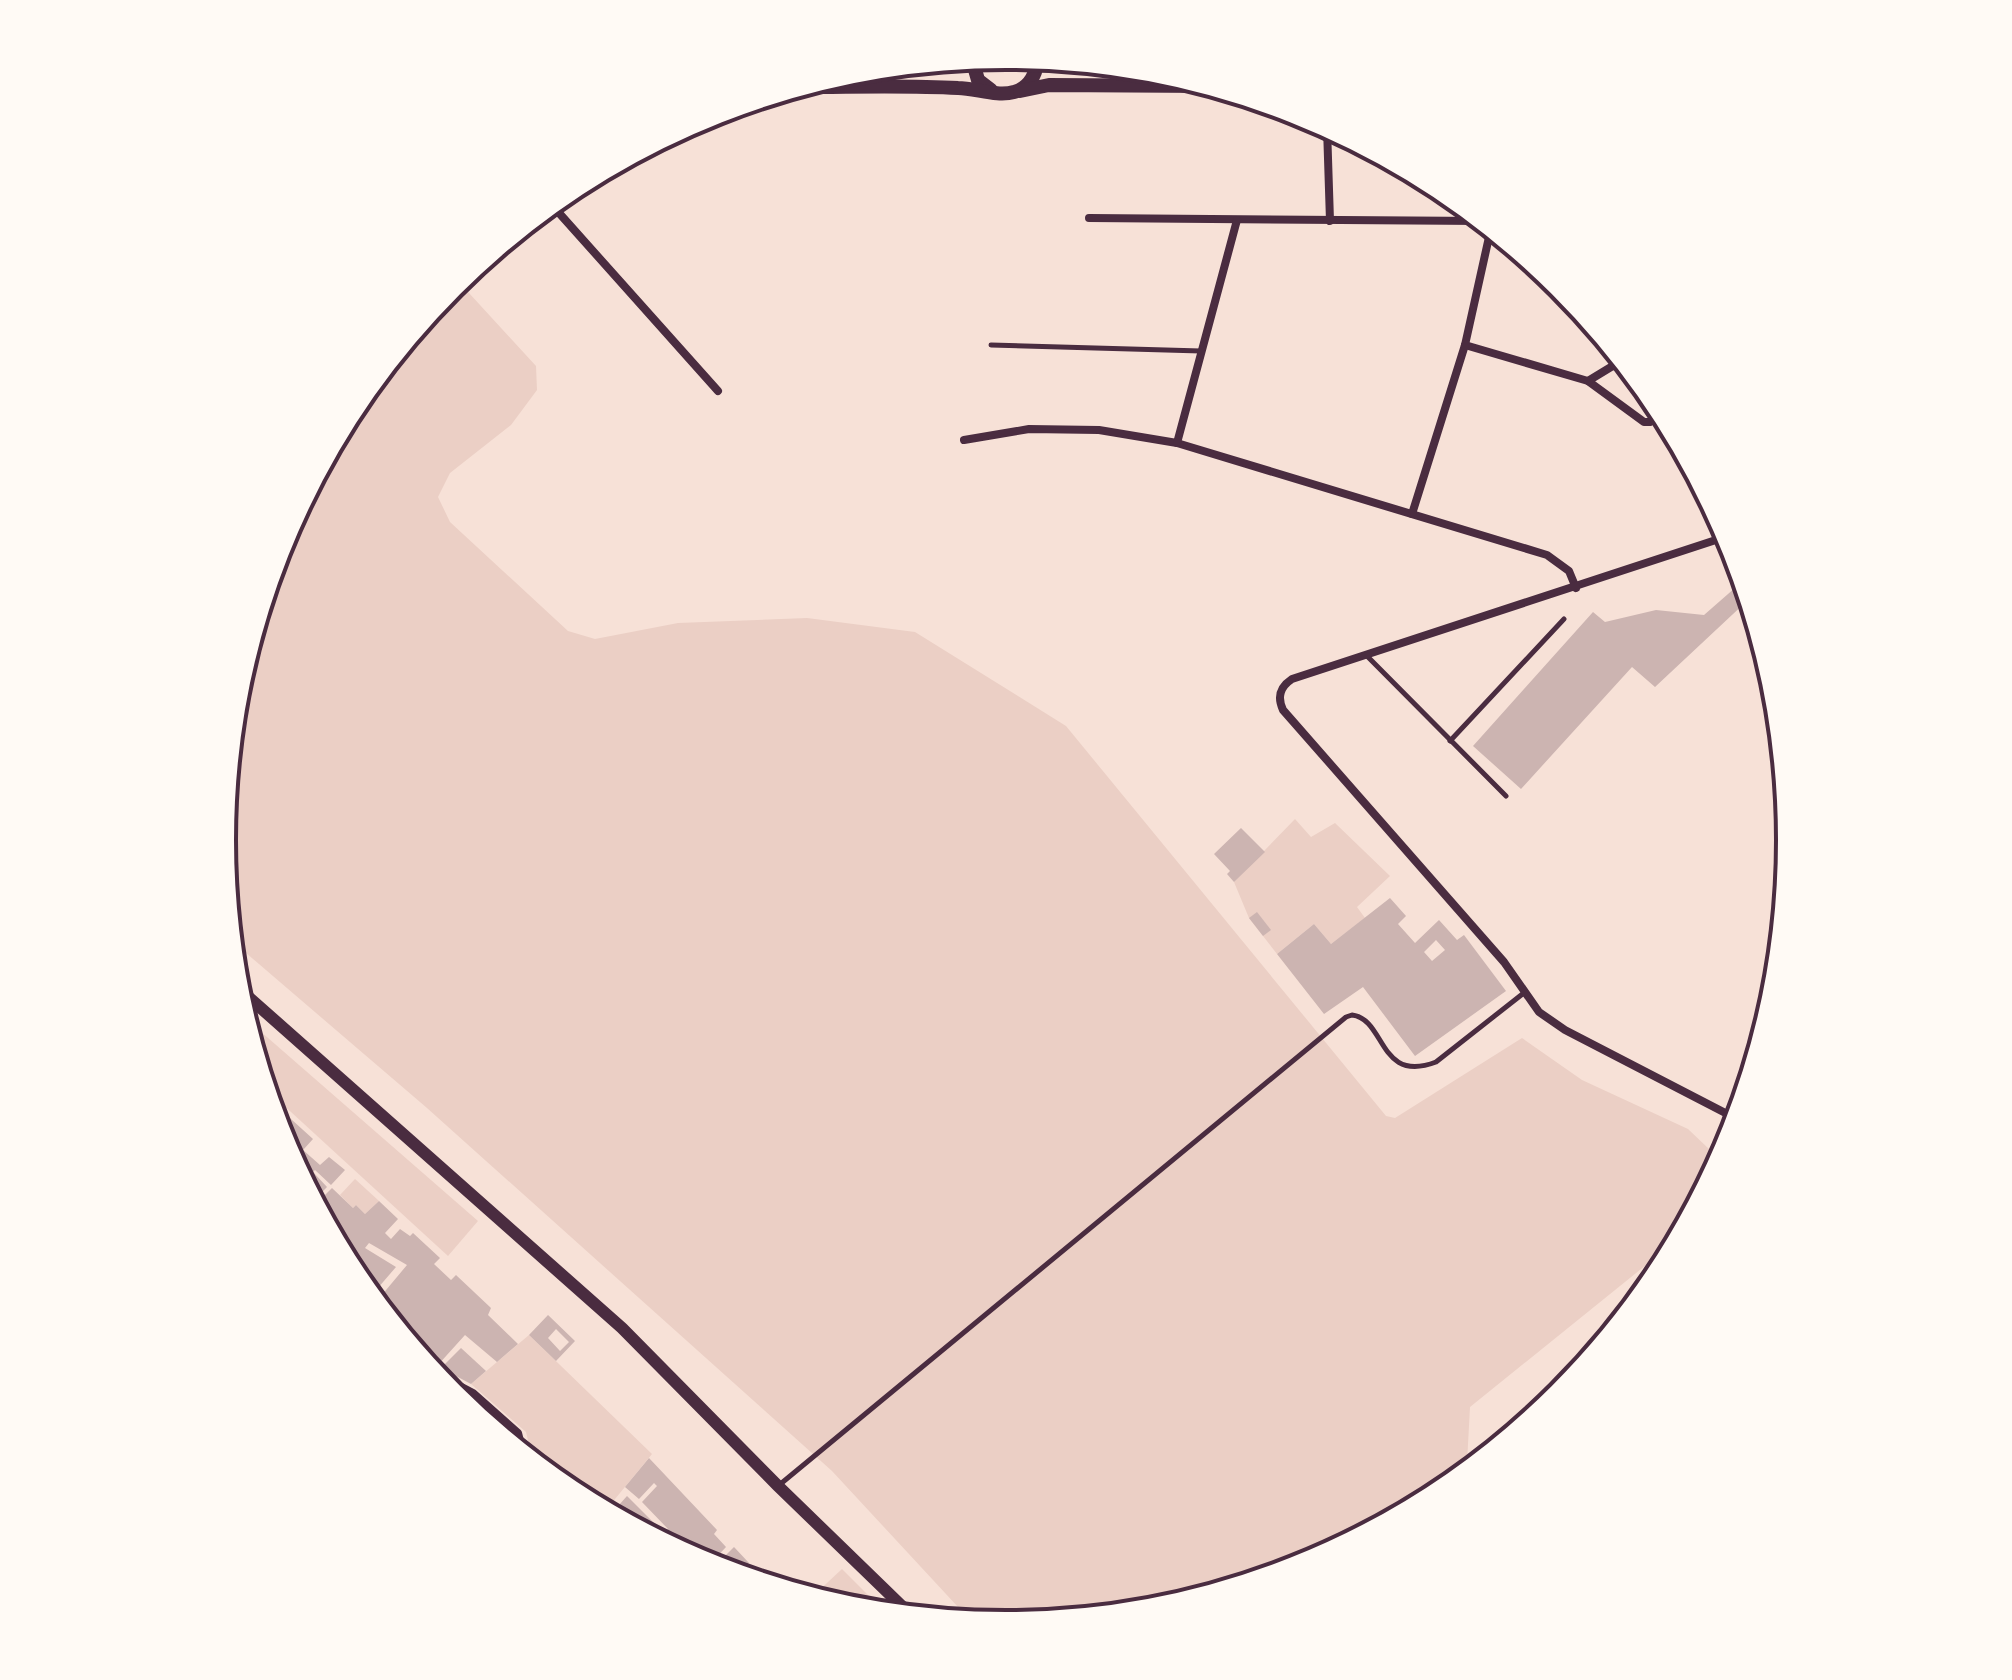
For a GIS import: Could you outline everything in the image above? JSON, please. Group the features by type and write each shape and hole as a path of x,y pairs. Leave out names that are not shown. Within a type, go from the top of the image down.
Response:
{"main road":[{"path":"975,71 978,80 995,92"},
{"path":"1016,92 1032,79 1034,71"},
{"path":"849,87 919,86 1016,92 1049,85 1159,86"}],"street":[{"path":"1327,140 1330,221"},
{"path":"559,213 718,391"},
{"path":"1089,218 1464,221"},
{"path":"1177,443 1237,220"},
{"path":"1412,514 1465,345 1488,240"},
{"path":"1465,345 1588,381 1644,422 1652,421"},
{"path":"1588,381 1613,366"},
{"path":"964,440 1029,429 1099,430 1177,443 1555,558 1569,571 1576,588"},
{"path":"1715,540 1292,679 1282,687 1281,705 1504,962 1539,1012 1552,1022 1725,1113"},
{"path":"254,1002 622,1328 897,1602"},
{"path":"469,1391 519,1436"}],"lane":[{"path":"991,345 1201,351"},
{"path":"1450,741 1564,619"},
{"path":"1366,655 1506,796"},
{"path":"778,1486 1346,1017 1352,1015 1363,1019 1396,1061 1409,1067 1423,1067 1436,1062 1525,992"}],"shaded area":[{"path":"467,291 536,366 537,390 511,425 450,473 438,497 450,522 568,631 595,639 678,623 807,618 915,632 1066,726 1386,1116 1395,1118 1522,1038 1582,1080 1688,1129 1710,1152 1697,1181 1650,1262 1470,1407 1467,1456 1434,1480 1347,1531 1254,1569 1205,1584 1107,1603 1006,1610 959,1608 832,1471 427,1108 245,952 238,890 238,790 243,739 262,641 277,592 315,499 339,455 395,371"},
{"path":"1295,819 1311,837 1335,823 1390,876 1357,907 1365,918 1331,944 1314,924 1277,954 1249,918 1234,882"},
{"path":"260,1031 478,1221 448,1256 284,1105"},
{"path":"355,1179 379,1201 365,1214 356,1205 353,1208 340,1195"},
{"path":"529,1335 652,1454 613,1502 529,1444 526,1432 471,1384"},
{"path":"842,1569 870,1597 856,1595 822,1587"}],"building":[{"path":"1734,589 1740,608 1655,687 1632,667 1521,789 1473,746 1593,612 1605,622 1656,610 1704,615"},
{"path":"1241,828 1265,852 1234,882 1227,874 1230,871 1214,854"},
{"path":"1390,898 1406,916 1398,924 1415,943 1439,920 1457,940 1464,935 1506,991 1415,1056 1363,987 1324,1014 1277,954 1314,924 1331,944","holes":["1436,940 1445,950 1432,961 1424,952"]},
{"path":"1257,912 1271,930 1263,936 1249,918"},
{"path":"288,1116 313,1139 303,1150 320,1165 329,1157 345,1170 331,1185 315,1170 313,1172 327,1187 321,1193"},
{"path":"332,1188 353,1208 356,1205 365,1214 379,1201 398,1219 385,1233 391,1239 400,1229 410,1236 413,1233 440,1258 434,1264 451,1280 456,1275 491,1308 488,1315 518,1344 497,1362 465,1335 441,1362 384,1293 407,1265 369,1243 365,1248 396,1267 379,1287 323,1197"},
{"path":"548,1315 575,1341 556,1361 529,1335","holes":["556,1329 569,1342 560,1351 548,1338"]},
{"path":"461,1348 486,1371 471,1384 444,1365"},
{"path":"649,1458 717,1530 714,1534 726,1547 719,1554 666,1531 668,1529 642,1502 657,1486 654,1483 639,1499 625,1487"},
{"path":"627,1496 658,1527 619,1505"},
{"path":"734,1547 749,1563 747,1565 725,1556"}]}
